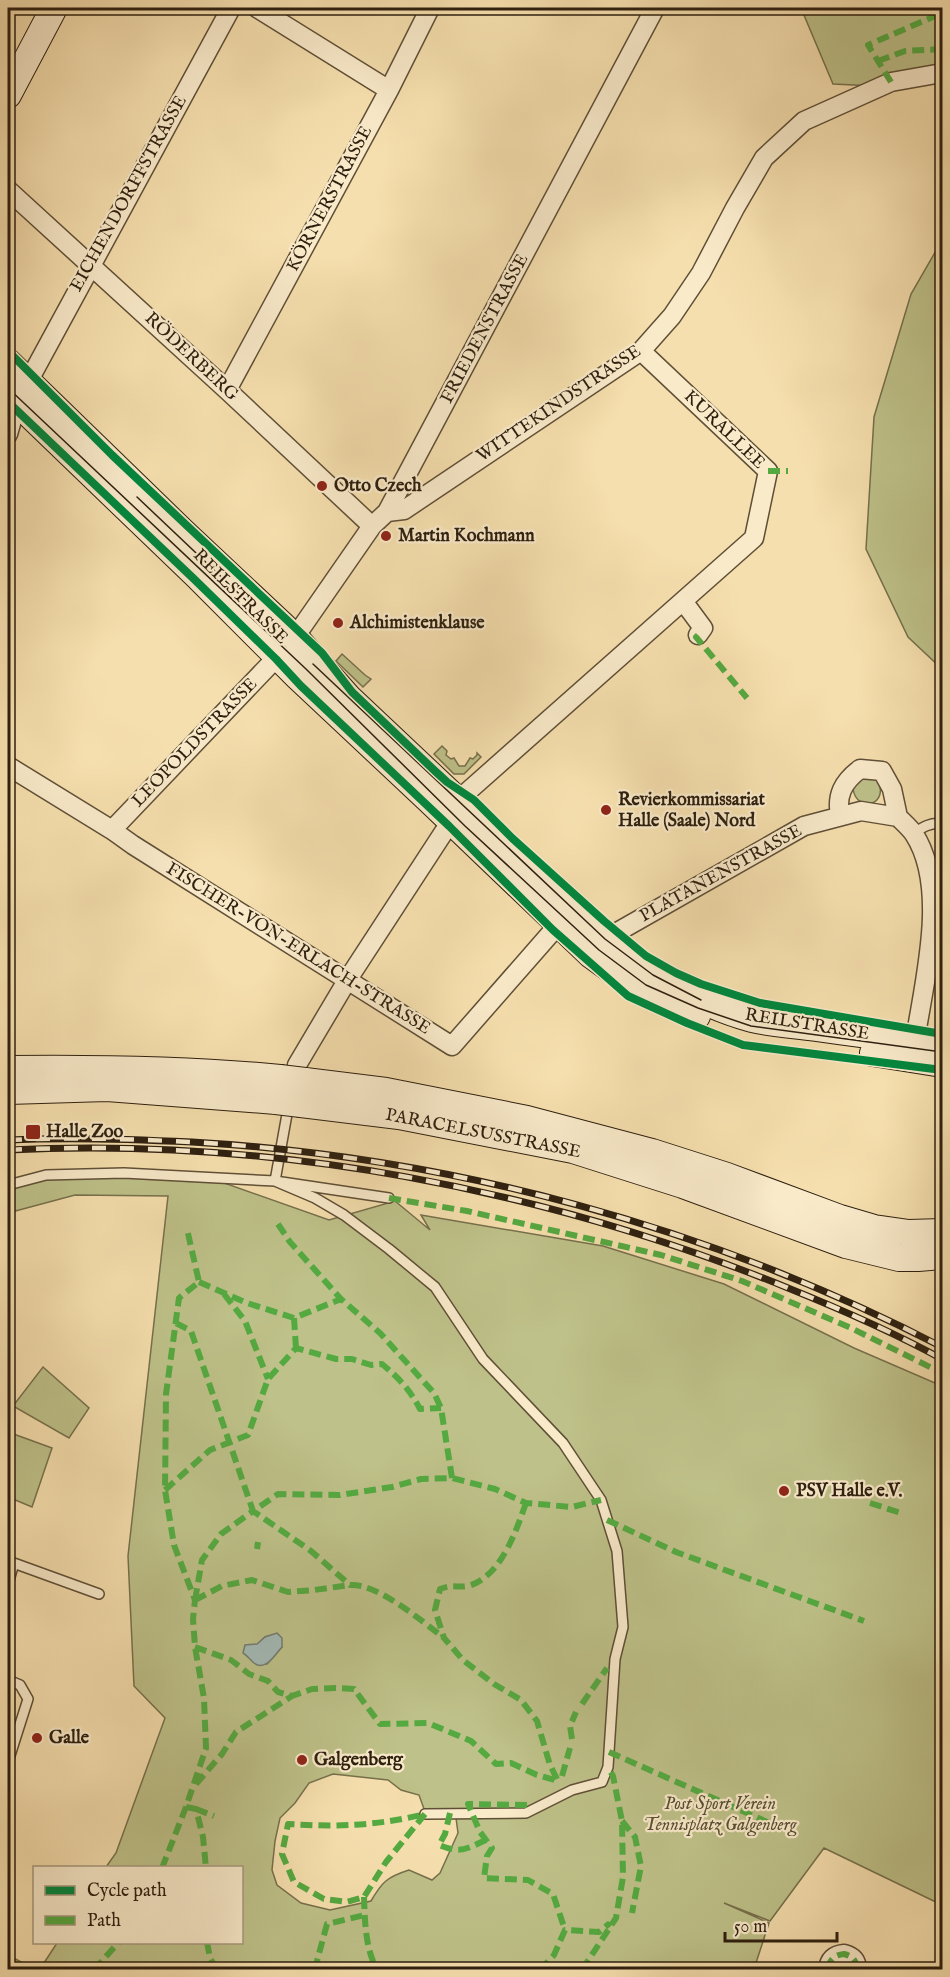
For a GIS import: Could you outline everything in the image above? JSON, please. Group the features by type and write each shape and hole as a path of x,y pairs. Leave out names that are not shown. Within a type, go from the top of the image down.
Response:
{"street":[{"path":"8,95 54,8"},
{"name":"EICHENDORFFSTRASSE","path":"8,434 18,393 231,8"},
{"path":"256,8 389,90"},
{"name":"KÖRNERSTRASSE","path":"228,390 389,90 430,8"},
{"name":"FRIEDENSTRASSE","path":"295,637 372,526 387,512 655,8"},
{"name":"WITTEKINDSTRASSE","path":"387,512 404,510 641,351 672,316 701,273 764,158 804,121 891,82 942,73"},
{"name":"RÖDERBERG","path":"8,190 228,390 372,526"},
{"name":"KURALLEE","path":"292,1086 348,979 454,811 559,712 754,538 768,471 641,351"},
{"name":"REILSTRASSE","path":"8,362 18,393 298,677 631,960 702,1001 753,1019 942,1043"},
{"name":"REILSTRASSE","path":"18,393 181,530 295,637 558,925 591,956 642,992 695,1016 747,1034 942,1064"},
{"path":"683,602 703,628 698,635"},
{"name":"LEOPOLDSTRASSE","path":"112,830 278,656"},
{"name":"FISCHER-VON-ERLACH-STRASSE","path":"8,766 452,1046 558,925"},
{"path":"840,816 838,804 846,780 860,769 882,771 892,789 898,818 914,833 928,866 933,902 932,962 915,1041"},
{"name":"PLATANENSTRASSE","path":"605,939 804,826 861,811 898,818"},
{"name":"PARACELSUSSTRASSE","path":"8,1069 96,1068 242,1074 399,1116 573,1150 683,1185 846,1245 898,1258 942,1256"},
{"name":"PARACELSUSSTRASSE","path":"8,1091 292,1086 386,1090 527,1119 652,1152 874,1228 909,1233 942,1232"},
{"path":"828,1970 830,1960 834,1956 844,1954 853,1958 857,1970"}],"lane":[{"path":"914,833 924,826 942,824"},
{"path":"891,1056 929,1050 942,1052"},
{"path":"275,1181 292,1086"},
{"path":"8,1185 46,1175 124,1173 275,1181 389,1198"},
{"path":"275,1181 315,1198 344,1215 435,1287 483,1359 563,1443 601,1500 617,1551 623,1627 615,1659 609,1767 602,1782 572,1790 526,1813 425,1814"},
{"path":"8,1584 11,1562 99,1594"},
{"path":"8,1680 20,1685 28,1699 8,1762"}],"green space":[{"path":"801,8 942,8 942,76 897,87 833,84"},
{"path":"942,248 942,669 908,637 866,549 874,417 911,294 937,249"},
{"path":"342,654 371,679 363,687 336,661"},
{"path":"442,746 447,751 446,755 451,759 454,758 459,766 465,766 477,753 481,757 464,774 454,774 434,754"},
{"path":"860,777 877,779 880,795 872,803 860,802 856,797 853,789"},
{"name":"Post Sport Verein Tennisplatz Galgenberg","path":"46,1175 213,1179 329,1220 395,1201 430,1230 421,1215 603,1246 724,1284 854,1348 942,1386 942,1905 824,1848 770,1921 724,1903 769,1923 754,1969 40,1969 56,1944 243,1944 243,1866 107,1866 116,1853 165,1718 134,1686 128,1556 168,1196 75,1195 8,1213 8,1185","holes":["272,1635 282,1647 267,1664 255,1663 247,1655 265,1637","333,1774 388,1780 401,1790 419,1795 424,1809 456,1818 458,1833 440,1873 432,1880 409,1870 386,1881 371,1901 330,1910 301,1903 277,1885 272,1870 280,1818 295,1803 309,1783"]},
{"path":"43,1367 89,1408 69,1438 13,1406"},
{"path":"8,1432 52,1448 32,1507 8,1497"},
{"path":"8,1955 34,1969 8,1969"}],"water":[{"path":"277,1633 282,1638 282,1647 266,1664 258,1665 243,1653 245,1645 257,1644 265,1637"}],"tram line":[{"path":"8,388 306,669 465,826 599,950 646,985 698,1008 751,1026 942,1052"},
{"path":"137,497 252,606"},
{"path":"313,664 605,939 653,975 701,1000"}],"railway":[{"path":"8,1140 146,1140 290,1150 387,1163 483,1182 578,1205 672,1233 764,1266 854,1304 942,1347"},
{"path":"8,1150 107,1148 207,1152 306,1162 405,1177 503,1197 600,1222 695,1253 827,1304 942,1359"}],"marked path":[{"path":"891,82 868,45 935,16 942,10"},
{"path":"878,61 905,51 942,49"},
{"path":"768,471 788,471"},
{"path":"698,635 696,637 747,698"},
{"path":"389,1198 467,1211 661,1255 742,1281 851,1328 942,1373"},
{"path":"278,1224 290,1242 341,1299 380,1333 434,1393 441,1408 452,1478"},
{"path":"163,1866 206,1748 204,1698 195,1647 193,1619 195,1600 174,1545 165,1490 166,1394 179,1298 199,1282 187,1229"},
{"path":"199,1282 247,1303 294,1318 341,1299"},
{"path":"224,1294 245,1321 268,1379"},
{"path":"294,1318 296,1348"},
{"path":"176,1323 191,1331 253,1511 278,1494 340,1495 392,1487 421,1479 452,1478 495,1489 526,1503 572,1507 601,1500"},
{"path":"165,1490 210,1450 248,1435 268,1379 296,1348 336,1359 352,1359 371,1365 382,1364 404,1385 420,1409 441,1408"},
{"path":"526,1503 506,1552 490,1573 480,1581 468,1586 440,1589 435,1610 444,1638 463,1660 494,1684 521,1700 537,1721 550,1765 558,1781"},
{"path":"870,1503 904,1514"},
{"path":"195,1600 202,1560 221,1534 253,1511 311,1551 350,1585 361,1586 386,1596 444,1638"},
{"path":"607,1520 676,1552 864,1621"},
{"path":"257,1549 258,1542"},
{"path":"195,1600 222,1586 252,1580 288,1592 350,1585"},
{"path":"195,1647 231,1660 249,1674 268,1681 278,1692 292,1696 312,1689 354,1689 380,1724 428,1723 471,1741 496,1764 511,1763 537,1775 558,1781"},
{"path":"582,1704 607,1668"},
{"path":"196,1784 222,1754 236,1732 292,1696"},
{"path":"572,1739 570,1726 576,1712"},
{"path":"562,1776 570,1748"},
{"path":"609,1752 783,1829"},
{"path":"582,1970 616,1918 623,1877 622,1821 613,1776 608,1767"},
{"path":"527,1805 468,1804 480,1832 492,1848 487,1856 484,1878 528,1880 553,1894 565,1930"},
{"path":"186,1807 196,1809 203,1837 206,1866"},
{"path":"196,1809 214,1816"},
{"path":"450,1813 445,1834 439,1845 458,1850 486,1840"},
{"path":"425,1814 386,1862 364,1897 347,1902 324,1899 294,1882 282,1854 288,1824 357,1825 425,1814"},
{"path":"622,1821 635,1837 641,1866 632,1913"},
{"path":"364,1897 368,1943 377,1970"},
{"path":"320,1970 317,1961 327,1924 365,1915"},
{"path":"540,1970 554,1955 565,1930 599,1932 610,1923"},
{"path":"94,1970 117,1944"},
{"path":"207,1944 210,1958 217,1970"},
{"path":"828,1970 833,1959 844,1954 854,1959 857,1970"},
{"path":"98,1966 121,1970"}],"cycle path":[{"path":"8,351 112,455 322,653 352,692 435,771 474,800 512,838 646,956 701,984 760,1003 942,1034"},
{"path":"8,402 449,826 553,930 628,996 743,1045 942,1070"}],"place":[{"name":"Otto Czech","path":"322,486"},
{"name":"Martin Kochmann","path":"386,536"},
{"name":"Alchimistenklause","path":"338,623"},
{"name":"Revierkommissariat Halle (Saale) Nord","path":"606,810"},
{"name":"Halle Zoo","path":"33,1132"},
{"name":"PSV Halle e.V.","path":"784,1491"},
{"name":"Galle","path":"37,1738"},
{"name":"Galgenberg","path":"302,1760"}]}
